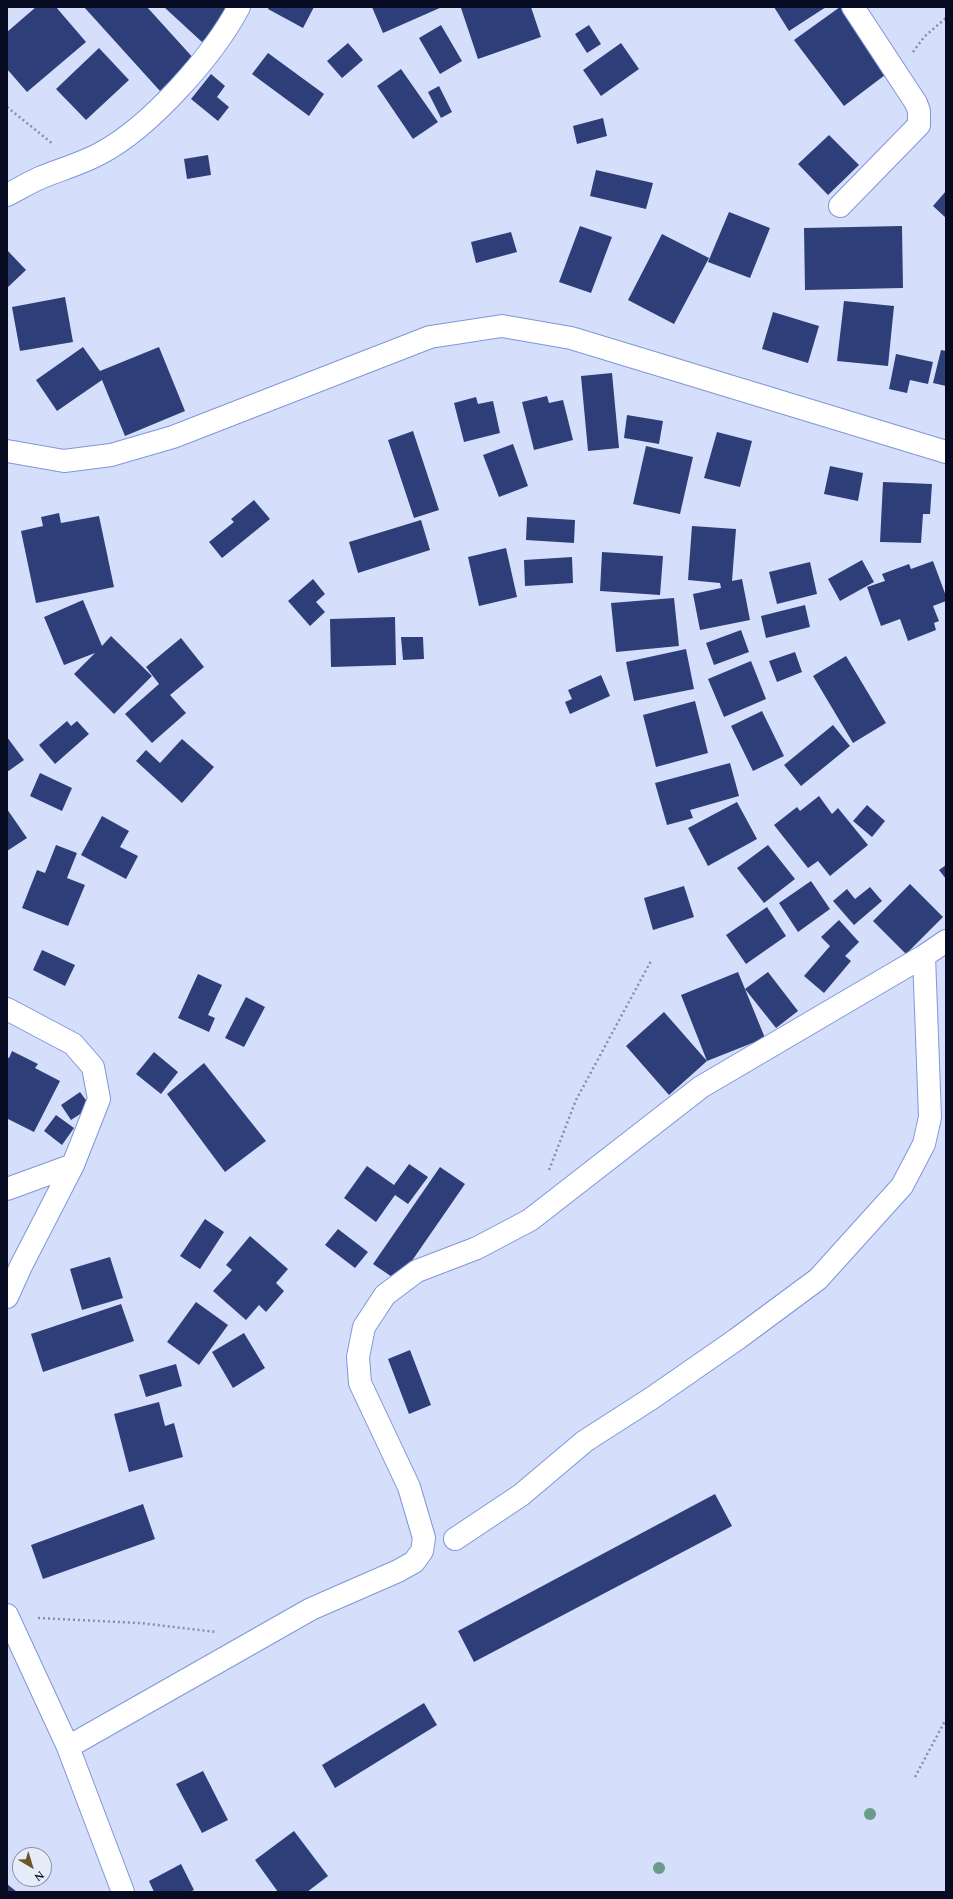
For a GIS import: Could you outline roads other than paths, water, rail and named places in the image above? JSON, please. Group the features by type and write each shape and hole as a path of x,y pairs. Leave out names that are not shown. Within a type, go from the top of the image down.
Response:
{"street":[{"path":"7,195 40,178 101,153 132,133 168,99 202,62 239,7"},
{"path":"840,206 919,125 920,111 898,73 853,7"},
{"path":"7,451 64,461 111,455 173,437 430,337 502,326 571,338 946,452"},
{"path":"68,1747 311,1609 398,1571 414,1562 422,1551 424,1538 409,1487 360,1383 358,1357 364,1327 385,1295 417,1271 477,1248 530,1220 701,1087 924,956 946,941"},
{"path":"455,1539 521,1495 585,1441 652,1398 737,1339 818,1278 902,1186 924,1144 930,1117 924,956"},
{"path":"7,1009 73,1044 93,1067 100,1099 73,1165 21,1266 7,1297"},
{"path":"7,1189 73,1165"},
{"path":"7,1616 68,1747 123,1892"}]}
